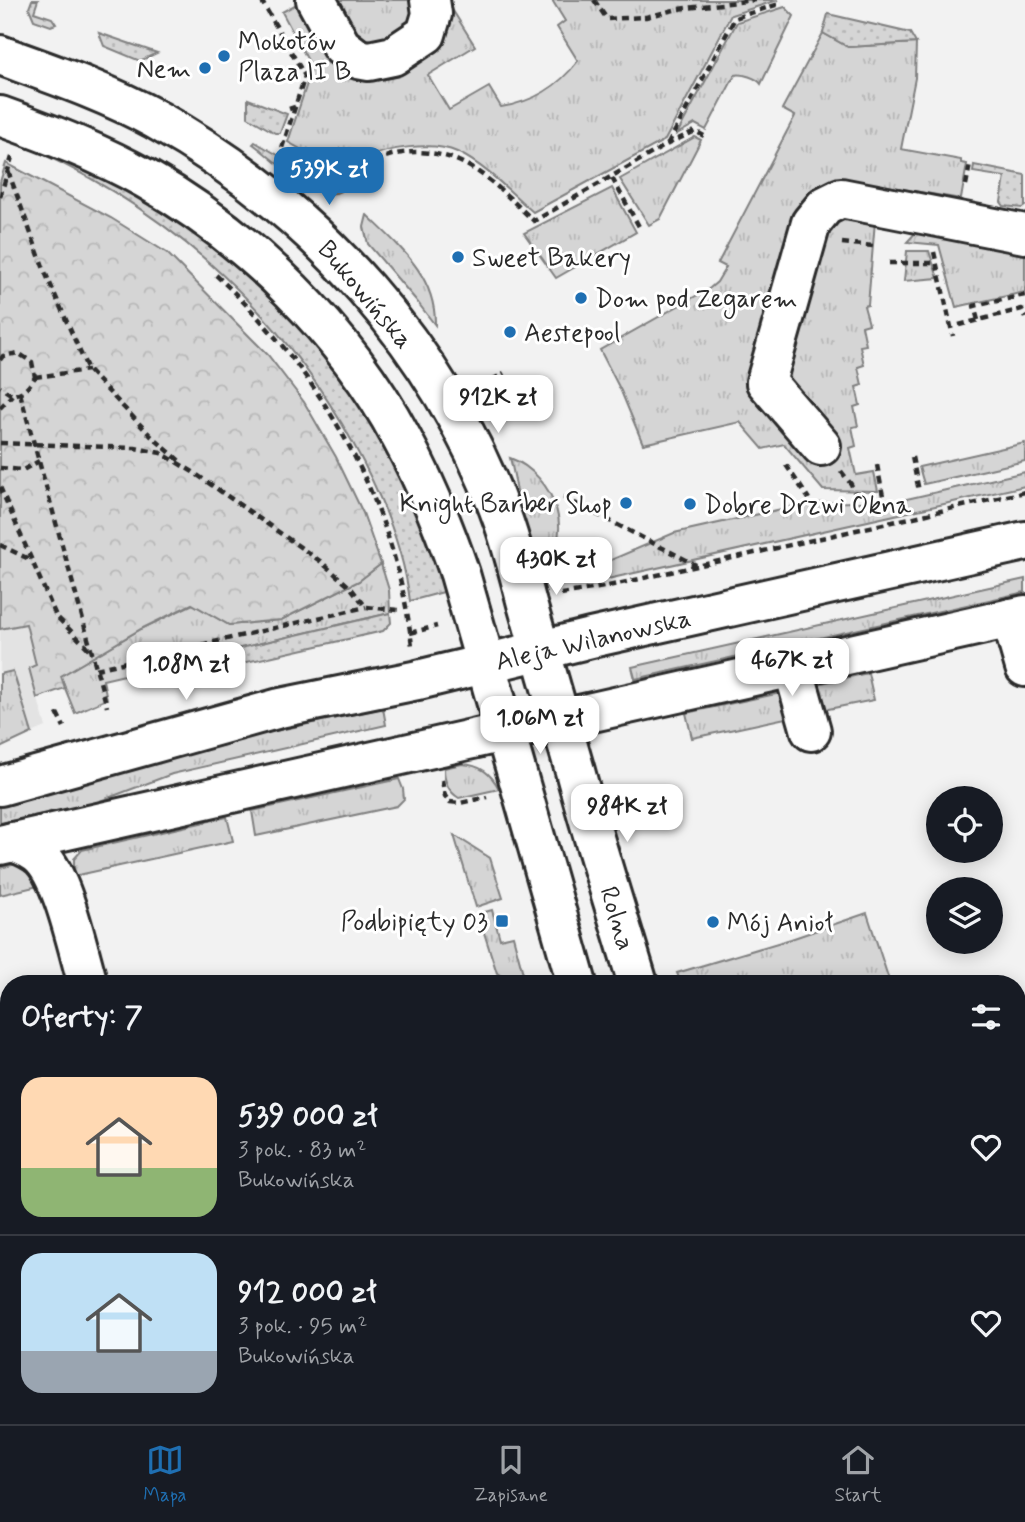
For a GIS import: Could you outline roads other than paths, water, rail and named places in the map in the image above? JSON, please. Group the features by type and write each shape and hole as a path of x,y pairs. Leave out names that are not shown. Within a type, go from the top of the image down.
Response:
{"street":[{"path":"316,0 341,46 358,59 369,61 393,56 426,34 431,23 430,0"},
{"name":"Bukowińska","path":"0,55 152,117 233,167 326,244 368,289 422,362 472,451 503,522 541,650"},
{"name":"Bukowińska","path":"0,116 105,158 176,197 241,246 312,312 365,379 406,445 447,537 486,663"},
{"path":"821,446 766,382 811,223 825,206 841,198 1025,234"},
{"name":"Aleja Wilanowska","path":"0,786 280,708 418,680 1025,541"},
{"path":"7,843 1018,616 1025,667"},
{"name":"Rolna","path":"541,650 635,975"},
{"path":"486,663 574,975"},
{"path":"793,667 811,731"},
{"path":"7,843 36,852 51,869 85,975"}],"place":[{"name":"Mokotów Plaza II B","path":"224,56"},
{"name":"Nem","path":"205,68"},
{"name":"Sweet Bakery","path":"458,257"},
{"name":"Dom pod Zegarem","path":"581,298"},
{"name":"Aestepool","path":"510,332"},
{"name":"Knight Barber Shop","path":"626,503"},
{"name":"Dobre Drzwi Okna","path":"690,504"},
{"name":"Podbipięty 03","path":"502,921"},
{"name":"Mój Anioł","path":"713,922"}]}
